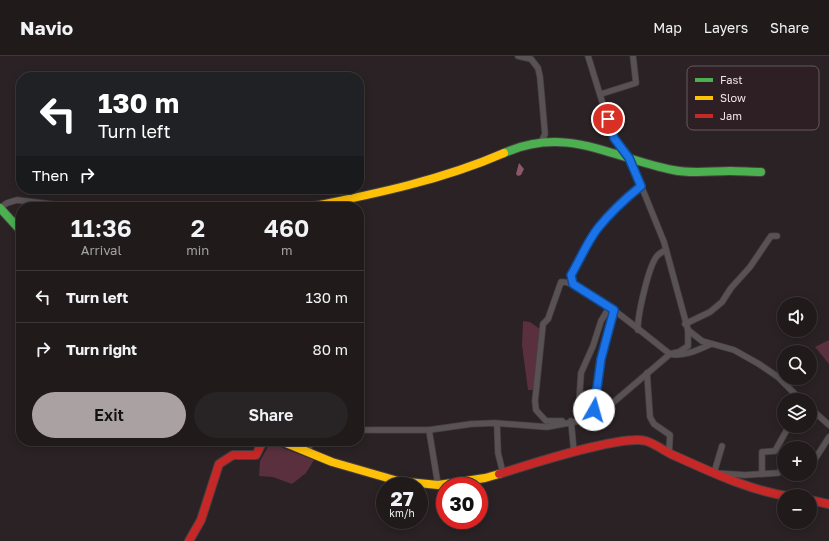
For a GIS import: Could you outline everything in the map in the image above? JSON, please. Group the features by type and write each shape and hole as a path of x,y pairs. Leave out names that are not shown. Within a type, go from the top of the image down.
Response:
{"main road":[{"path":"335,202 366,196 435,177 444,176 490,160 507,151 540,144 575,142 595,145 629,158 672,170 685,172 761,172"},
{"path":"0,208 16,226"},
{"path":"487,477 574,452 634,439 646,440 669,453 714,473 777,494"},
{"path":"189,541 201,520 219,464 225,458 233,455 249,457 254,456 262,446"},
{"path":"294,446 332,462 398,481 436,485"},
{"path":"817,501 828,502"}],"street":[{"path":"518,56 532,59 539,72 542,89 545,134 540,144"},
{"path":"588,56 614,138 629,158 666,250 685,324 688,330 696,338 711,344 734,350 759,364 778,377 794,393"},
{"path":"601,94 636,83 633,56"},
{"path":"573,284 571,275 597,229 614,212 622,201 641,186"},
{"path":"0,208 6,202 17,200 34,202"},
{"path":"685,324 717,307 726,298 731,288 750,267 771,236 777,236"},
{"path":"638,330 639,316 648,277 657,255 666,250"},
{"path":"569,422 546,421 536,410 535,401 543,324 548,319 561,282 573,284 612,308 670,354 675,355 692,352 711,344"},
{"path":"592,418 601,359 612,308"},
{"path":"581,419 579,404 581,373 593,346 601,321 612,308"},
{"path":"364,430 429,430 471,424 547,426 592,418 602,413 670,354 679,352 688,346 688,330"},
{"path":"647,373 650,417 654,424 670,435 669,453"},
{"path":"817,414 829,425"},
{"path":"569,422 574,452"},
{"path":"497,424 498,453 503,473"},
{"path":"429,430 437,477"},
{"path":"762,474 762,452 776,450 785,433"},
{"path":"817,456 829,437"},
{"path":"308,451 310,446"},
{"path":"722,446 714,473 745,475 777,473"}],"shaded area":[{"path":"519,163 524,169 521,175 518,176 516,174"},
{"path":"523,321 530,322 540,329 535,390 528,390 522,345"},
{"path":"829,340 829,364 817,349 817,346"},
{"path":"268,446 278,446 314,460 306,473 292,484 273,477 259,476 260,461"}],"traffic: fast":[{"path":"504,153 527,145 548,142 569,143 589,146 651,165 673,170 694,172 761,172"},
{"path":"0,208 16,226"}],"traffic: slow":[{"path":"334,202 432,179 481,163 504,153"},
{"path":"293,446 332,462 398,481 438,485 485,478 499,474"}],"traffic: jam":[{"path":"499,474 597,446 634,440 650,442 673,455 743,485 777,494"},
{"path":"189,541 201,520 219,464 233,455 256,455 260,446"},
{"path":"817,501 829,504"}],"route":[{"path":"594,410 601,359 614,310 573,284 571,275 597,229 614,212 622,201 641,186 629,158 614,138 608,119"}]}
